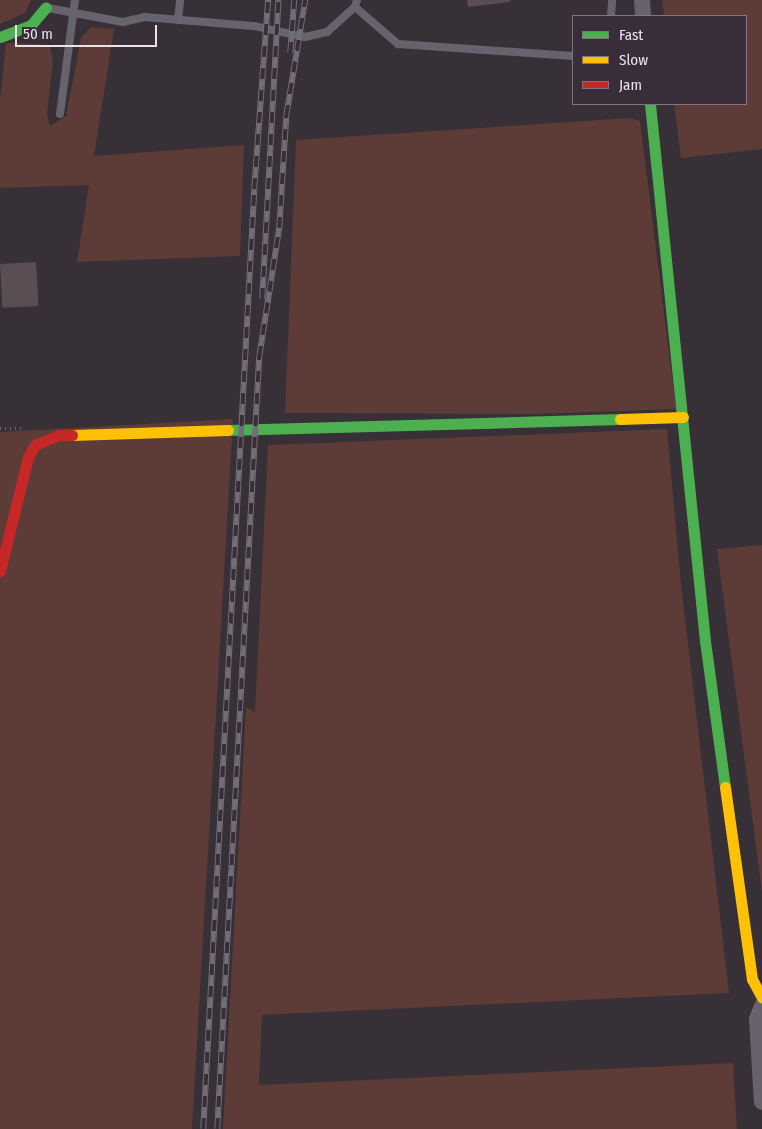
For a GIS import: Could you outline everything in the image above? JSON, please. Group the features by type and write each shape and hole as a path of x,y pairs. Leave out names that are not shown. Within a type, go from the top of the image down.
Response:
{"street":[{"path":"642,0 643,15"},
{"path":"0,37 32,25 47,4"},
{"path":"650,105 705,641 752,979 762,998"},
{"path":"0,571 28,457 35,444 58,435 682,418"},
{"path":"762,1006 757,1019 762,1102"}],"lane":[{"path":"60,114 75,0"},
{"path":"178,20 180,0"},
{"path":"611,15 612,0"},
{"path":"47,4 72,14 123,22 144,17 254,26 305,37 327,32 356,4 398,44 572,56"}],"shaded area":[{"path":"0,0 31,0 25,13 0,24"},
{"path":"662,0 762,0 762,149 681,158 674,105 747,105 747,15 664,15"},
{"path":"91,27 114,29 94,156 244,145 240,256 77,262 89,185 0,188 0,101 6,43 39,44 50,47 53,62 47,114 50,126 66,116 81,38"},
{"path":"630,118 640,121 676,409 536,414 285,413 296,140"},
{"path":"233,419 192,1129 0,1129 0,432"},
{"path":"667,429 681,584 729,993 262,1015 259,1085 733,1063 737,1129 223,1129 246,707 255,712 268,445"},
{"path":"762,545 762,892 717,549"}],"building":[{"path":"467,0 510,0 510,2 468,7"},
{"path":"36,262 38,306 2,308 0,264"}],"railway":[{"path":"203,1129 254,189 268,0"},
{"path":"262,299 278,0"},
{"path":"290,53 294,0"},
{"path":"217,1129 259,357 279,228 286,116 305,0"}],"traffic: fast":[{"path":"0,37 31,25 46,7"},
{"path":"650,105 705,641 725,787"},
{"path":"228,430 620,419"}],"traffic: slow":[{"path":"620,419 683,417"},
{"path":"72,435 228,430"},
{"path":"725,787 752,979 762,998"}],"traffic: jam":[{"path":"0,571 28,457 35,445 58,435 72,435"}]}
